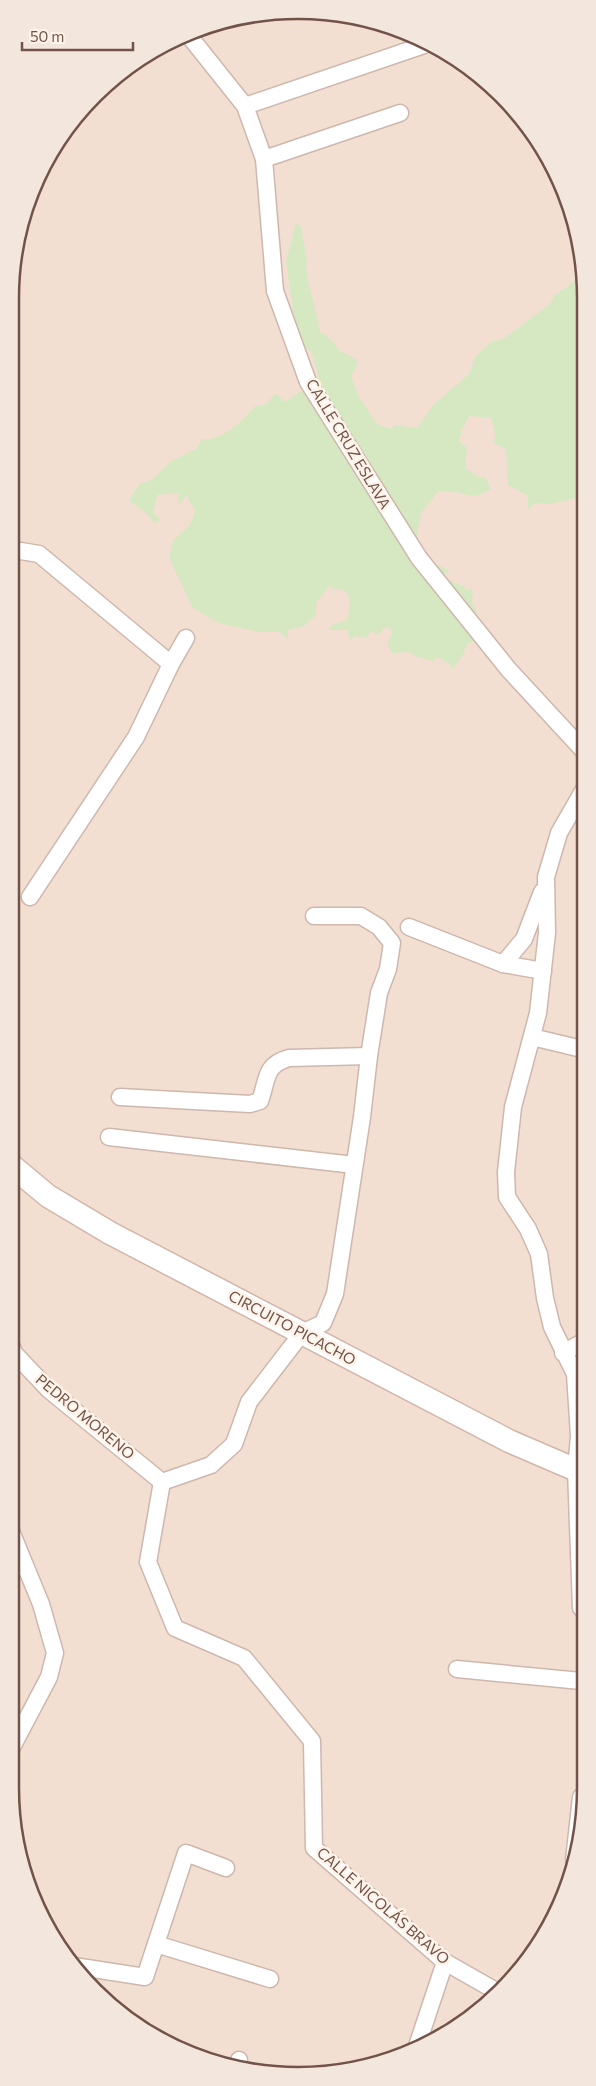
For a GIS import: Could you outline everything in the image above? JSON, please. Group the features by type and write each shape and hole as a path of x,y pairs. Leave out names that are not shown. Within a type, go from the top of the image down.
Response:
{"main road":[{"name":"CIRCUITO PICACHO","path":"19,1172 48,1196 110,1233 509,1441 577,1470"}],"street":[{"name":"CALLE CRUZ ESLAVA","path":"192,40 245,106 264,159 276,291 308,382 419,558 508,670 577,744"},
{"path":"245,106 419,47"},
{"path":"264,159 400,114"},
{"path":"19,551 39,554 171,664"},
{"path":"30,897 136,737 171,664 186,638"},
{"path":"504,964 524,939 559,833 577,800"},
{"path":"546,877 547,934 538,1014 513,1107 506,1172 507,1197 528,1229 539,1254 552,1328 574,1374 577,1404"},
{"path":"162,1482 211,1465 234,1444 249,1402 302,1333 323,1323 336,1294 369,1056 380,994 388,969 392,943 378,927 361,916 314,916"},
{"path":"409,927 504,964 543,971"},
{"path":"532,1037 577,1048"},
{"path":"120,1097 250,1104 260,1100 269,1069 277,1062 289,1058 369,1056"},
{"path":"109,1137 354,1165"},
{"path":"563,1353 577,1346"},
{"name":"PEDRO MORENO","path":"19,1359 49,1390 162,1482"},
{"name":"CALLE NICOLÁS BRAVO","path":"162,1482 148,1562 175,1628 244,1658 312,1741 314,1848 445,1962 492,1988"},
{"path":"19,1550 41,1604 55,1653 49,1677 19,1734"},
{"path":"457,1669 577,1681"},
{"path":"84,1968 145,1977 186,1853 226,1868"},
{"path":"156,1944 270,1979"},
{"path":"419,2039 445,1962"}],"shaded area":[{"path":"280,19 316,19 352,24 405,40 438,56 468,76 508,114 540,158 556,191 568,226 575,262 577,280 577,1806 572,1842 556,1895 540,1928 508,1972 468,2010 422,2038 370,2058 316,2067 280,2067 226,2058 174,2038 128,2010 88,1972 56,1928 40,1895 28,1860 19,1806 19,280 24,244 40,191 56,158 88,114 128,76 174,48 226,28"}],"green space":[{"path":"296,222 301,227 307,258 306,269 320,332 327,336 340,351 358,360 358,364 351,376 359,397 377,424 391,429 395,425 417,428 433,405 469,374 475,357 492,341 503,339 550,304 555,295 577,278 577,498 551,504 535,503 528,509 528,496 508,485 506,449 494,444 495,432 491,418 469,416 462,429 459,441 467,448 465,468 479,477 485,477 491,489 473,496 439,491 421,513 416,540 432,562 450,571 441,577 464,586 466,590 473,589 472,603 477,612 474,630 475,639 471,643 467,643 464,653 453,669 448,663 437,657 433,661 416,657 409,652 391,653 387,642 392,634 390,627 384,628 378,635 371,631 367,638 355,636 351,640 347,630 328,630 332,625 348,619 350,598 344,590 333,589 330,585 316,603 316,615 304,626 288,630 288,640 280,632 259,632 218,623 192,607 169,558 173,540 187,527 194,515 195,510 186,495 180,505 178,501 179,493 157,495 153,513 161,520 154,524 146,513 129,500 139,484 153,479 170,462 197,448 202,439 210,439 225,433 239,423 256,405 264,406 276,393 285,402 301,391 307,392 307,384 318,376 312,352 294,341 283,341 294,319 286,262"}]}
